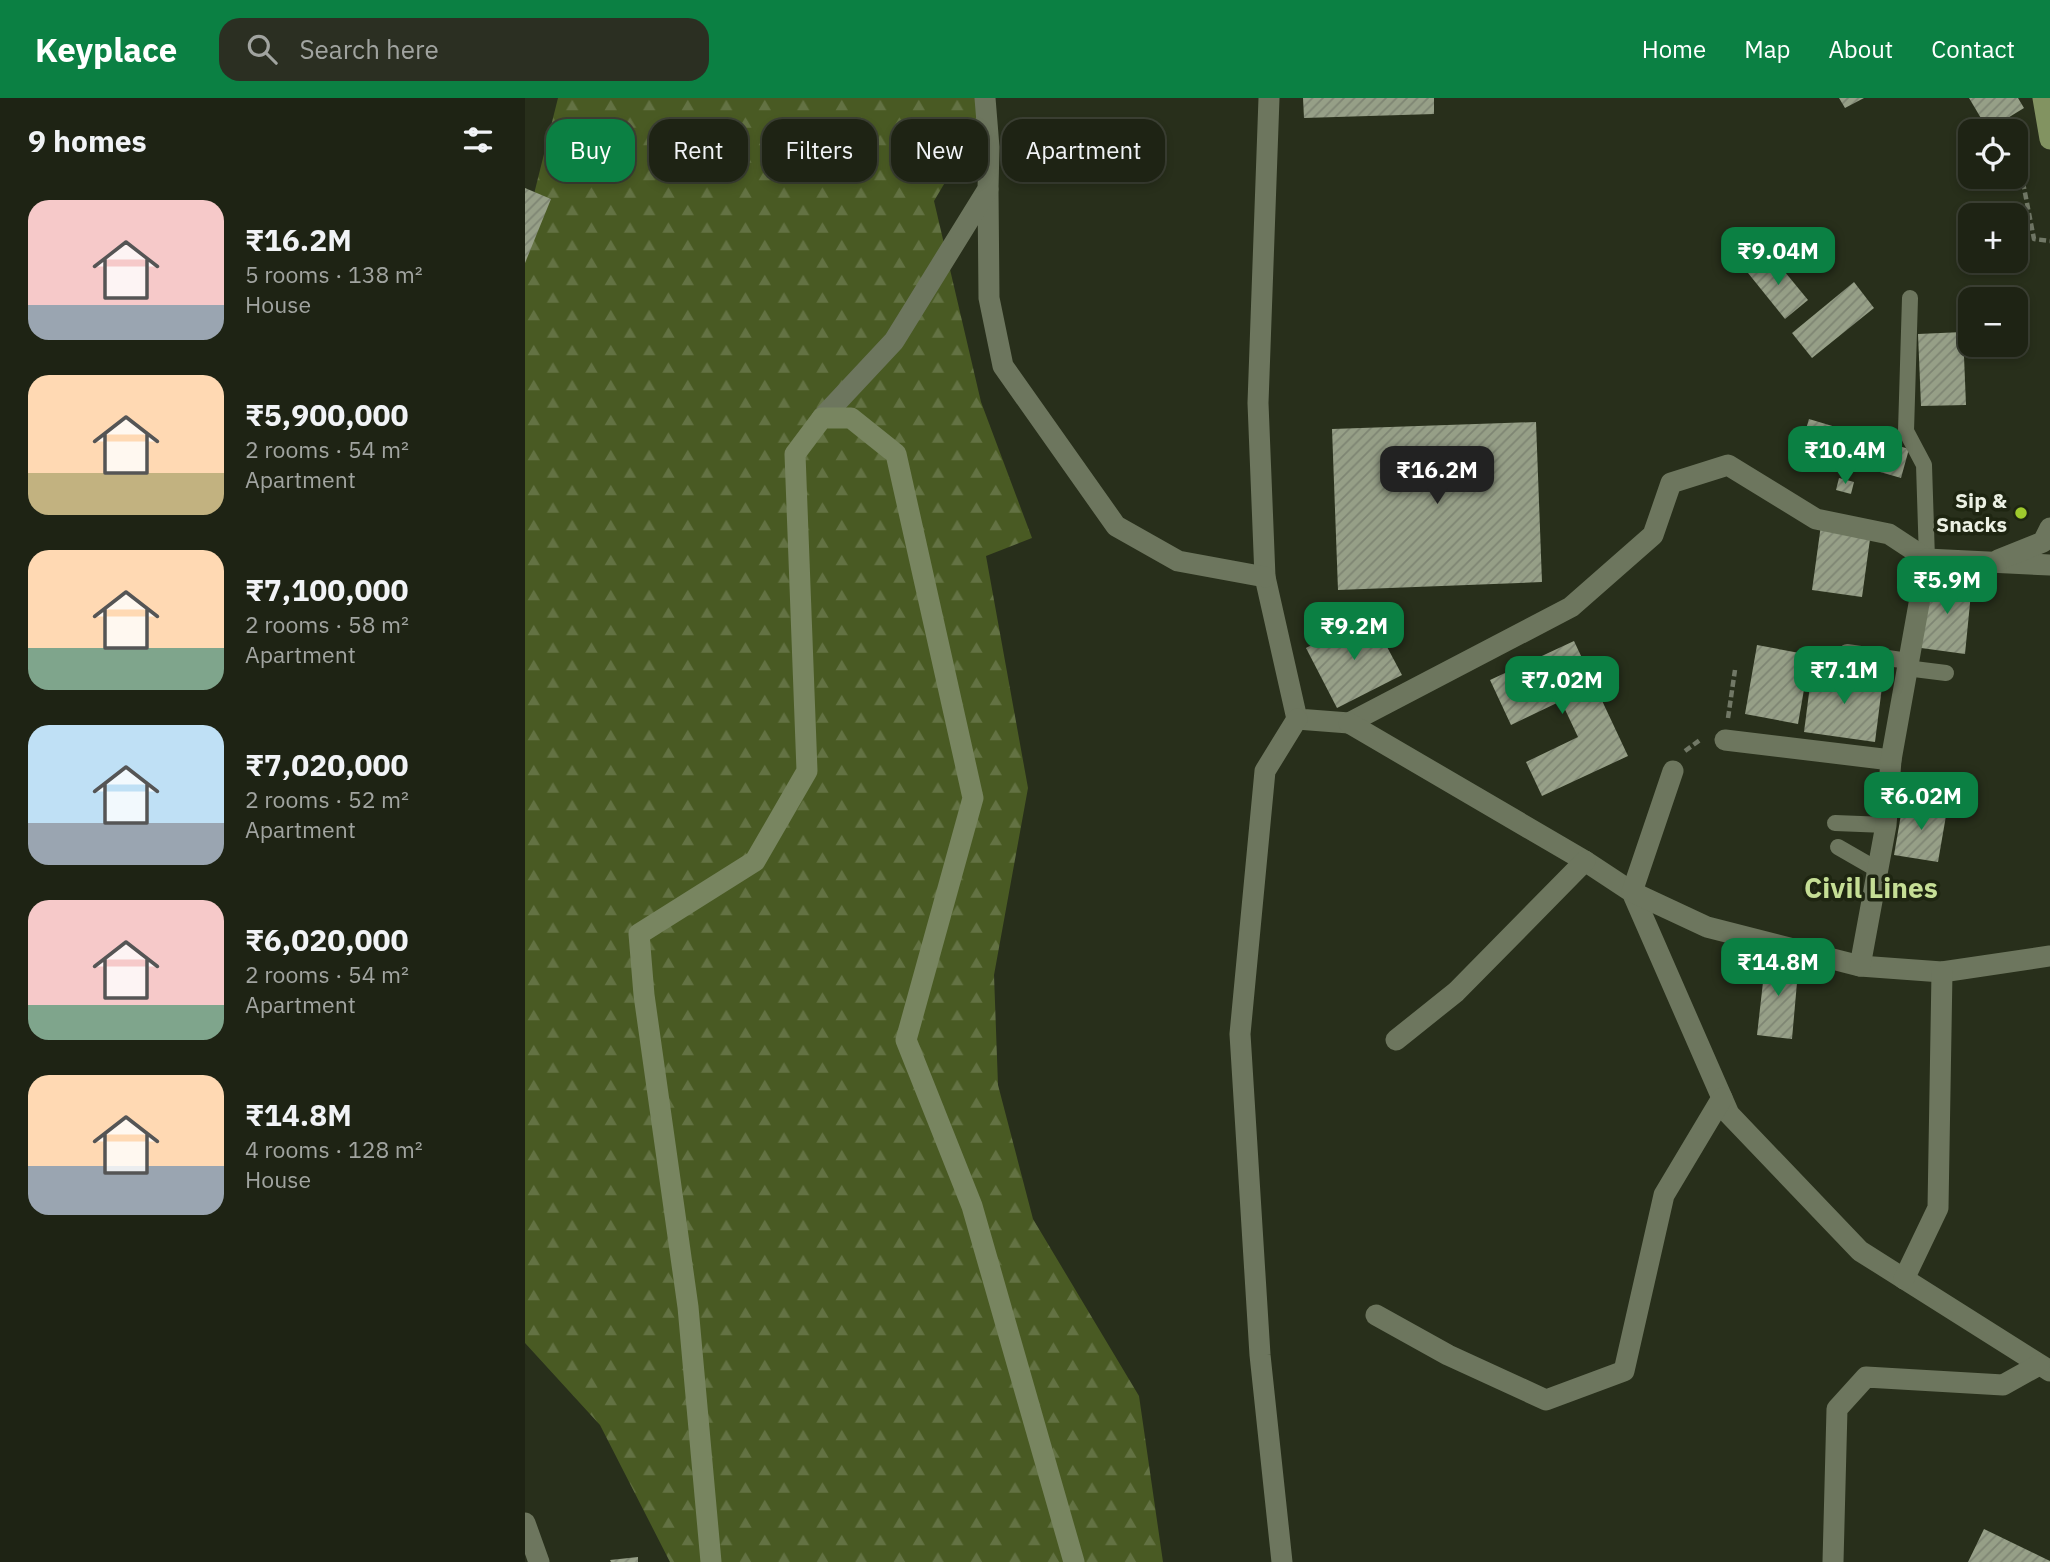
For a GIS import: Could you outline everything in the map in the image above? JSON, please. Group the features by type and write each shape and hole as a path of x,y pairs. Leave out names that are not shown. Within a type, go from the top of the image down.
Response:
{"main road":[{"path":"2043,98 2050,139"}],"street":[{"path":"985,98 989,147 989,298 1003,366 1116,526 1178,561 1265,577"},
{"path":"1269,98 1258,403 1265,577 1297,719 1265,771 1240,1034 1259,1355 1282,1562"},
{"path":"711,1562 688,1307 644,995 639,934 755,861 807,771 795,454 822,418 894,341 988,189"},
{"path":"822,418 851,418 895,454 973,798 906,1040 972,1206 1074,1562"},
{"path":"1349,723 1571,607 1653,535 1671,483 1728,465 1816,519 1889,534 1927,559 2050,565"},
{"path":"1992,563 2043,542 2050,528"},
{"path":"1860,966 1886,825 1891,760 1927,559"},
{"path":"1297,719 1349,723 1585,861 1632,892 1707,927 1860,966 1942,972 2050,956"},
{"path":"1725,740 1891,760"},
{"path":"1673,771 1632,892 1729,1114 1860,1251 2044,1368"},
{"path":"1396,1040 1456,992 1585,861"},
{"path":"1904,1279 1938,1208 1942,972"},
{"path":"1376,1315 1448,1354 1546,1400 1625,1371 1664,1195 1722,1098"},
{"path":"1833,1562 1837,1409 1866,1377 2003,1385 2044,1368"},
{"path":"525,1523 539,1562"}],"lane":[{"path":"1910,298 1906,431 1924,465 1927,559"},
{"path":"1847,652 1946,673"},
{"path":"1835,823 1886,825"},
{"path":"1838,847 1878,870"}],"path":[{"path":"2024,189 2034,239 2050,241"},
{"path":"1673,771 1684,752 1701,739 1725,740 1735,670"}],"green space":[{"path":"558,98 995,98 983,119 891,119 891,182 945,182 934,201 981,402 1032,538 986,556 1028,788 994,975 998,1085 1033,1219 1139,1396 1163,1562 670,1562 600,1425 525,1343 525,213 531,206 546,146 546,182 635,182 635,119 553,119"}],"building":[{"path":"1303,98 1434,98 1434,114 1304,118"},
{"path":"1839,98 1864,98 1845,108"},
{"path":"1969,98 2018,98 2024,108 2006,119 1981,119"},
{"path":"525,188 551,199 525,263"},
{"path":"1771,255 1808,300 1785,319 1748,273"},
{"path":"1854,282 1874,308 1812,358 1792,333"},
{"path":"1958,332 1958,357 1964,357 1966,405 1921,406 1918,334"},
{"path":"1809,419 1909,449 1901,478 1800,449"},
{"path":"1536,422 1542,582 1338,590 1332,429"},
{"path":"1839,478 1854,482 1851,494 1836,490"},
{"path":"1821,525 1871,532 1862,597 1812,590"},
{"path":"1931,577 1972,583 1965,654 1921,648"},
{"path":"1370,615 1402,675 1337,708 1306,648"},
{"path":"1574,641 1628,756 1542,796 1526,762 1578,737 1561,701 1511,725 1490,680"},
{"path":"1757,645 1810,655 1798,724 1745,714"},
{"path":"1812,670 1883,679 1875,742 1804,732"},
{"path":"1903,803 1947,810 1938,862 1894,855"},
{"path":"1766,956 1799,960 1792,1039 1757,1035"},
{"path":"1984,1529 2050,1561 2050,1562 1968,1562"},
{"path":"638,1557 638,1562 610,1560"}],"place":[{"name":"Sip & Snacks","path":"2021,513"}],"district":[{"name":"Civil Lines","path":"1871,888"}]}
